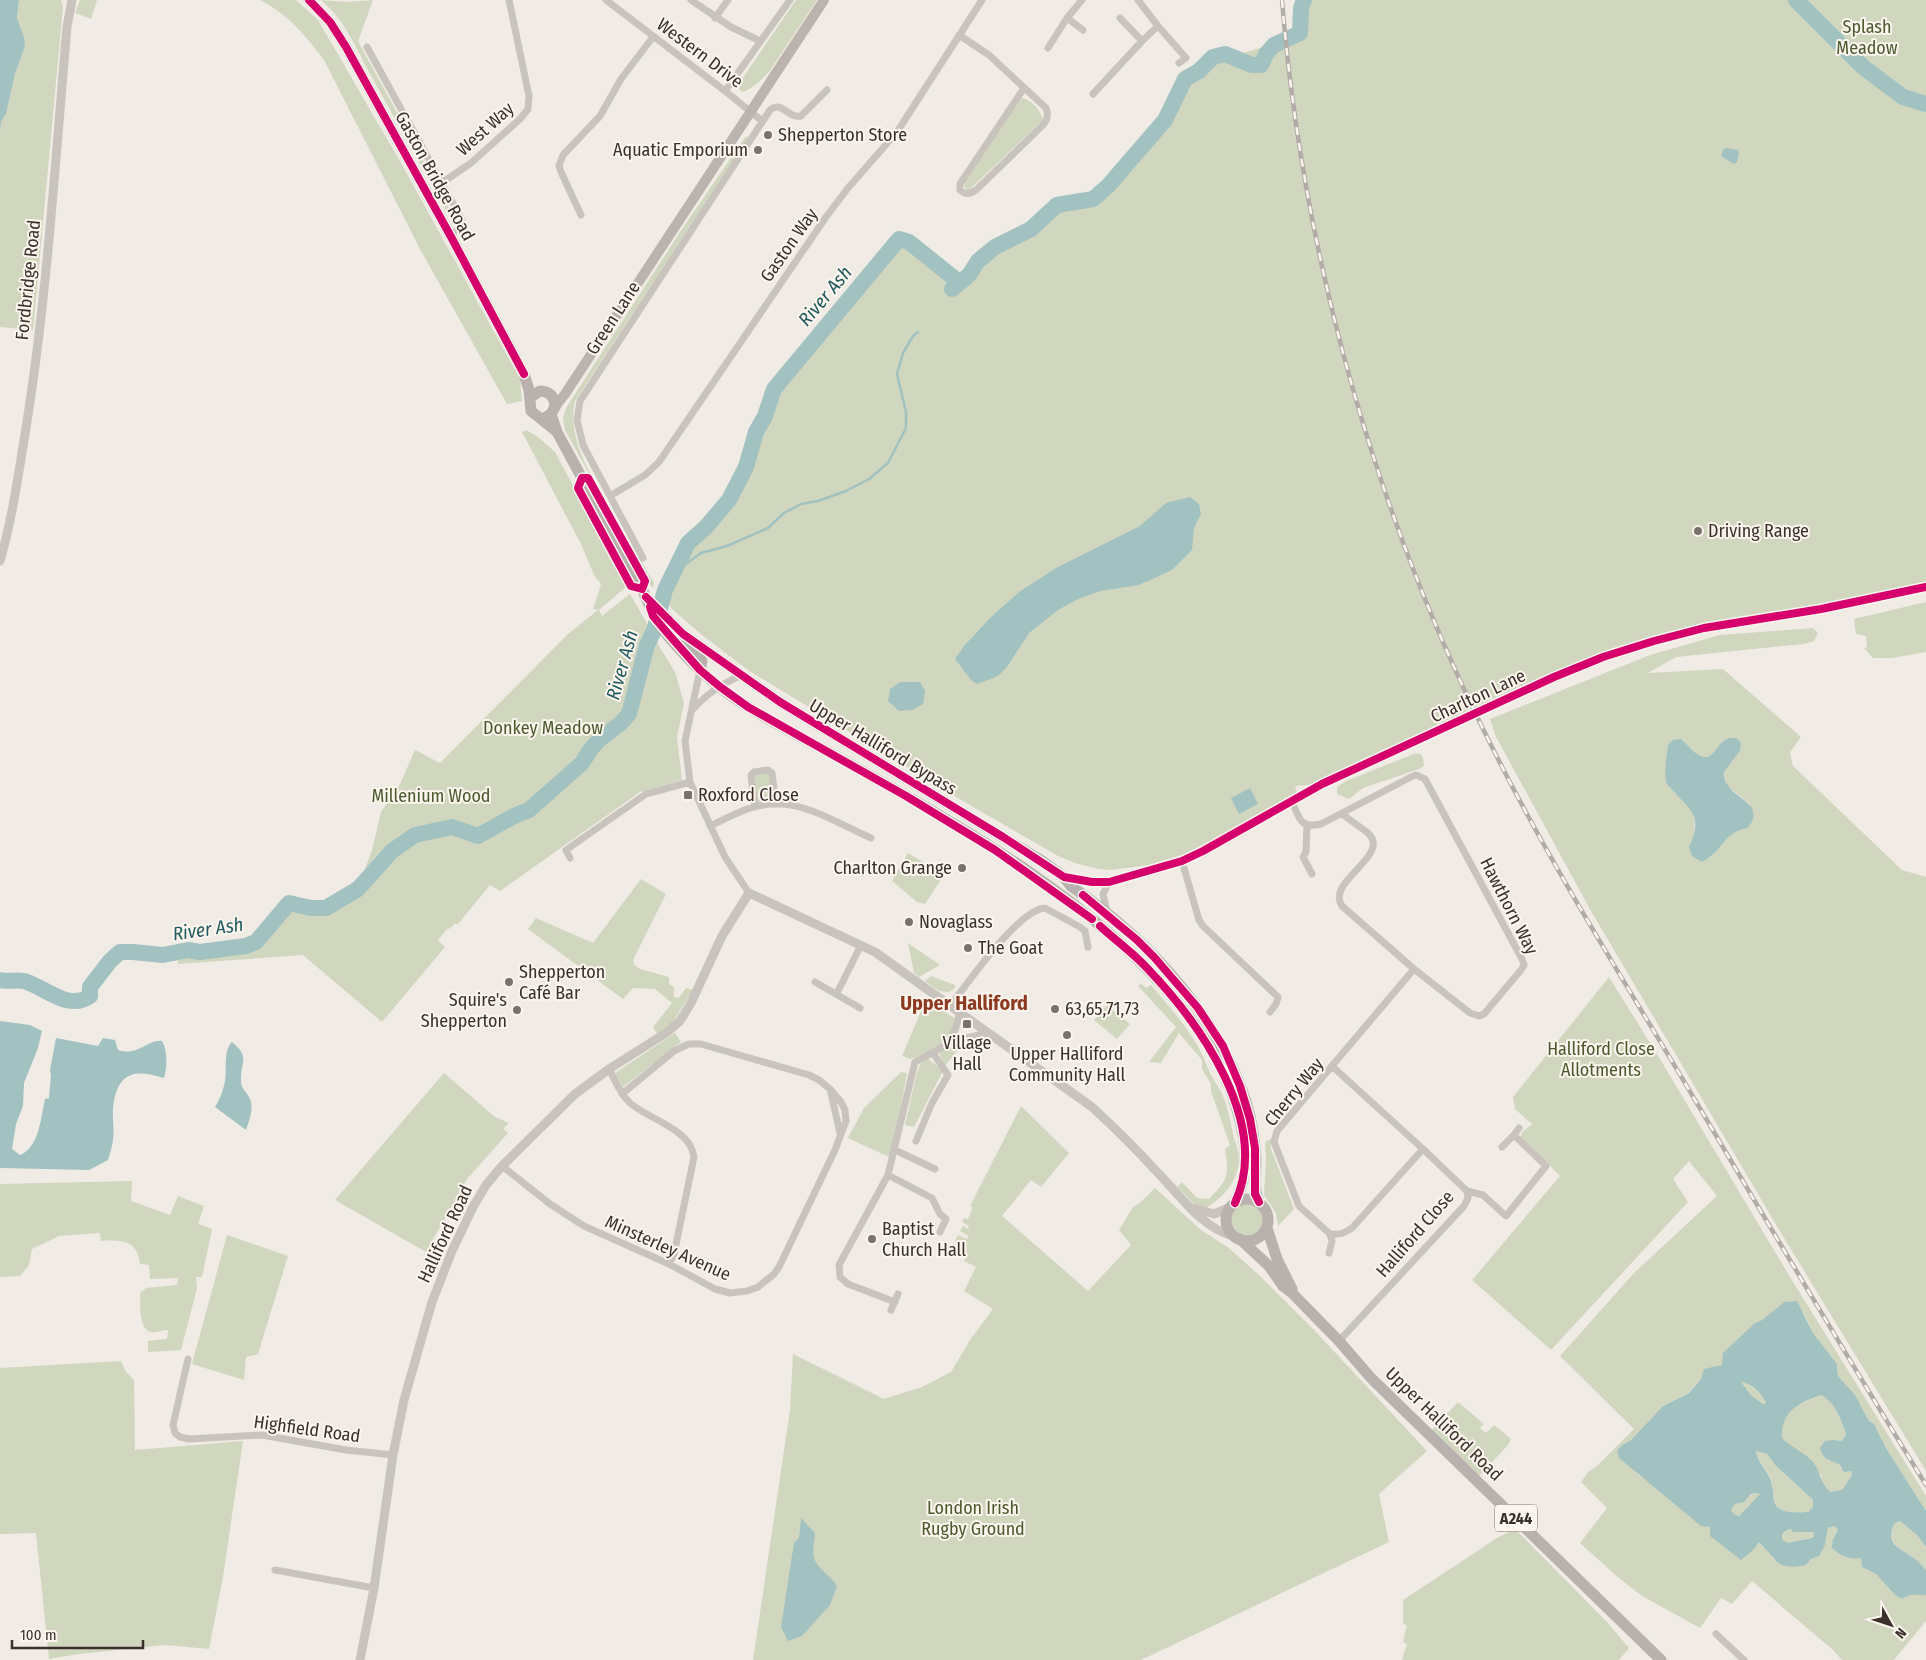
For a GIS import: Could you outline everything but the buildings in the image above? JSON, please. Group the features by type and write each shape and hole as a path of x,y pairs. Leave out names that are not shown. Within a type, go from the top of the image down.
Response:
{"main road":[{"name":"Gaston Bridge Road","path":"309,0 330,22 346,47 450,235 524,374 530,400"},
{"name":"Green Lane","path":"553,410 824,0"},
{"name":"Gaston Bridge Road","path":"524,374 546,392"},
{"path":"557,432 531,411 530,400 536,393 561,390 572,383"},
{"path":"546,392 553,397 557,432 646,597 659,616 683,634 689,646 702,660 700,670"},
{"path":"539,417 546,417 553,410"},
{"name":"Upper Halliford Bypass","path":"659,616 700,670 719,686 748,706 906,796 995,850 1086,914 1145,966 1168,991 1202,1035 1222,1069 1236,1105 1245,1150 1245,1174 1233,1204"},
{"name":"Upper Halliford Bypass","path":"683,634 780,702 1010,841 1064,877 1071,886 1137,940 1198,1008 1223,1046 1240,1086 1250,1119 1255,1148 1254,1185 1259,1202"},
{"path":"1250,1199 1259,1202 1266,1212 1268,1219 1267,1228 1254,1239 1237,1238 1227,1225 1227,1217 1233,1204 1250,1199"},
{"name":"Upper Halliford Road","path":"1267,1228 1277,1260 1292,1292"},
{"name":"Upper Halliford Road","path":"1237,1238 1269,1266 1283,1286 1292,1292 1339,1341 1370,1378 1661,1660"}],"street":[{"name":"Fordbridge Road","path":"0,561 25,434 39,338 67,27 72,0"},
{"name":"West Way","path":"443,182 471,163 520,119 528,109 529,96 509,0"},
{"name":"Western Drive","path":"606,0 750,112"},
{"path":"691,0 715,18 760,41"},
{"path":"715,18 728,0"},
{"path":"725,91 790,0"},
{"name":"Gaston Way","path":"610,496 645,475 659,462 826,217 896,132 982,0"},
{"path":"1048,48 1067,18 1082,0"},
{"path":"1138,0 1186,58 1179,63"},
{"path":"1067,18 1083,30"},
{"path":"1120,18 1142,41"},
{"path":"1093,94 1158,26"},
{"path":"959,36 989,54 1046,108 1048,118 976,190 970,194 964,194 960,190 960,184 1024,88"},
{"path":"581,215 561,172 560,160 600,116 622,79 653,37"},
{"path":"367,47 443,182 462,220 460,228 450,235"},
{"name":"Green Lane","path":"643,558 581,439 577,420 580,401 770,110 775,106 782,108 792,116 800,116 827,90"},
{"path":"750,112 762,122"},
{"path":"609,530 624,521"},
{"name":"Charlton Lane","path":"1064,877 1092,882 1109,882 1182,861 1224,841 1322,784 1603,657 1670,636 1712,627 1820,609 1926,588"},
{"path":"700,670 685,741 690,782 725,857 749,893"},
{"path":"693,709 719,686 741,676"},
{"path":"755,807 751,775 754,772 768,770 772,773 776,804"},
{"name":"Hawthorn Way","path":"1307,826 1322,824 1411,776 1416,775 1425,779 1524,965 1488,1011 1479,1016 1470,1014 1414,969 1339,902 1342,888 1371,853 1374,843 1372,836 1342,814"},
{"path":"570,858 566,850 646,794 690,782"},
{"path":"1292,801 1299,817 1307,826 1306,852 1303,858 1312,874"},
{"path":"710,826 743,810 776,804 805,808 871,838"},
{"path":"1182,861 1199,920 1203,926 1278,997 1276,1004 1270,1012"},
{"path":"1086,914 1078,904 1092,882"},
{"path":"1108,916 1103,894 1109,882"},
{"name":"Upper Halliford Road","path":"749,893 812,924 861,945 898,968 1060,1084 1106,1120 1160,1174 1187,1205 1216,1229 1237,1238"},
{"name":"Halliford Road","path":"360,1660 374,1588 404,1400 432,1302 473,1207 486,1185 502,1166 575,1094 609,1069 666,1033 680,1021 691,1003 722,936 749,893"},
{"path":"950,1006 1001,941 1018,924 1038,909 1045,908 1080,927 1085,931 1088,947"},
{"path":"837,993 861,945"},
{"name":"Cherry Way","path":"1330,1234 1299,1206 1274,1142 1277,1131 1414,969"},
{"path":"815,982 860,1008"},
{"path":"950,1042 956,1028 959,1012"},
{"path":"895,1302 848,1284 840,1276 839,1265 888,1175 915,1062 950,1042 987,1033"},
{"name":"Minsterley Avenue","path":"502,1166 550,1204 584,1226 670,1264 722,1292 746,1291 764,1284 779,1267 841,1136 846,1121 841,1102 830,1089 809,1075 702,1044 689,1044 674,1051 622,1094"},
{"path":"916,1141 932,1103 948,1075 933,1053"},
{"name":"Halliford Close","path":"1333,1067 1467,1191 1468,1198 1464,1206 1339,1341"},
{"path":"609,1069 622,1094 634,1106 687,1140 694,1152 674,1254 670,1264"},
{"path":"1502,1147 1519,1128"},
{"path":"1467,1191 1483,1195 1506,1216 1546,1166 1514,1135"},
{"path":"1329,1253 1332,1241 1330,1234 1341,1234 1352,1228 1423,1149"},
{"path":"895,1150 935,1169"},
{"path":"888,1175 932,1198 940,1214 946,1219 940,1232"},
{"name":"Upper Halliford Road","path":"1187,1205 1203,1212 1214,1214 1233,1204"},
{"path":"891,1310 898,1294"},
{"name":"Highfield Road","path":"188,1359 173,1425 175,1433 180,1437 189,1439 262,1435 346,1450 394,1455"},
{"path":"275,1570 374,1588"},
{"path":"1716,1634 1742,1659"}],"green space":[{"path":"19,0 61,0 63,7 33,330 0,327 0,133 1,122 6,114 15,74 25,46 24,37 17,18"},
{"path":"80,0 97,0 91,19 75,13"},
{"path":"260,0 296,0 318,20 401,163 520,379 522,401 507,404 420,249 324,60 296,26"},
{"path":"321,0 345,2 373,0 358,41 456,221 454,225 351,37 335,14"},
{"path":"796,0 817,0 769,72 753,87 742,92 739,89 742,79"},
{"name":"Splash Meadow","path":"1304,0 1926,0 1926,582 1842,604 1727,624 1603,657 1322,784 1295,786 1297,793 1188,853 1150,865 1111,870 1098,869 1058,856 956,797 748,670 672,609 664,597 665,590 688,543 706,527 729,500 746,467 756,432 765,416 774,389 894,243 899,239 903,239 950,280 958,284 969,275 978,261 995,247 1031,229 1057,205 1065,203 1074,207 1095,203 1120,178 1122,169 1165,120 1185,79 1196,66 1278,43 1300,33 1301,8"},
{"path":"1022,98 1035,106 1041,113 1043,120 968,191 964,186 966,181"},
{"path":"746,136 748,138 575,401 573,416 578,446 613,517 565,430 563,418 566,408 682,229"},
{"path":"526,430 538,437 555,452 627,586 599,610 602,616 630,594 650,629 624,712 616,723 598,735 577,763 551,787 528,806 477,833 452,825 415,832 416,838 453,830 466,837 477,839 530,812 546,800 581,767 602,740 621,726 632,714 645,667 656,641 675,672 684,703 677,737 682,780 640,792 500,891 490,885 458,924 454,924 450,929 448,928 438,940 445,947 382,1022 303,955 178,964 177,953 188,950 200,952 246,946 256,942 289,903 311,908 326,908 358,889 372,850 381,812 400,784 415,750 440,763 568,634 598,610 593,609 601,584 594,575 582,546 522,432"},
{"path":"621,532 625,534 654,583 653,588 647,581"},
{"path":"1926,602 1926,652 1892,658 1873,658 1864,648 1867,647 1866,636 1856,634 1854,619"},
{"path":"1813,628 1818,633 1814,641 1803,644 1676,657 1648,673 1723,669 1801,737 1790,752 1793,766 1902,870 1926,877 1926,1471 1784,1238 1591,911 1496,737 1490,719 1650,655 1720,635","holes":["1681,739 1698,756 1703,758 1712,756 1723,741 1740,751 1724,772 1727,786 1750,804 1748,828 1731,835 1710,858 1689,847 1694,835 1695,822"]},
{"path":"1416,753 1421,754 1423,758 1424,766 1419,769 1363,788 1349,799 1337,794 1337,787 1346,781"},
{"path":"768,770 776,804 755,807 754,772"},
{"path":"908,853 944,875 925,904 917,902 892,881"},
{"path":"641,879 666,894 633,960 634,965 640,969 669,977 669,984 674,987 674,997 679,998 686,988 693,990 671,1025 657,1034 653,1027 672,1003 655,989 633,988 623,999 528,929 536,918 593,943"},
{"path":"908,943 940,965 919,977 914,973"},
{"path":"931,976 955,985 955,988 949,992 939,991 925,981"},
{"name":"Halliford Close Allotments","path":"1609,977 1790,1277 1926,1496 1926,1511 1886,1448 1874,1425 1869,1421 1861,1406 1838,1376 1837,1364 1813,1333 1804,1313 1784,1302 1762,1320 1755,1323 1722,1365 1701,1379 1688,1393 1663,1406 1631,1440 1617,1450 1635,1472 1710,1527 1758,1541 1768,1550 1774,1560 1806,1565 1825,1545 1828,1528 1834,1526 1838,1530 1833,1539 1862,1558 1862,1567 1876,1574 1895,1595 1916,1593 1926,1595 1926,1621 1894,1660 1842,1660 1833,1650 1752,1581 1732,1604 1721,1598 1700,1628 1642,1596 1580,1543 1607,1508 1581,1482 1588,1472 1596,1467 1634,1429 1560,1356 1634,1273 1717,1196 1689,1161 1673,1179 1688,1202 1551,1350 1472,1280 1560,1176 1521,1137 1522,1132 1532,1124 1515,1109 1513,1097"},
{"path":"1141,983 1146,988 1151,985 1190,1034 1197,1044 1226,1104 1238,1153 1238,1168 1229,1188 1219,1199 1206,1208 1193,1203 1177,1187 1182,1182 1197,1198 1209,1199 1226,1176 1225,1149 1230,1145 1211,1091 1211,1084 1202,1069 1202,1060 1179,1033 1161,1063 1149,1062 1176,1027 1138,986"},
{"path":"926,999 954,1018 954,1025 950,1035 935,1048 910,1059 902,1056"},
{"path":"1107,1005 1130,1024 1117,1039 1094,1020"},
{"path":"675,1033 681,1042 623,1087 615,1073"},
{"path":"970,1038 971,1042 959,1048 945,1066 939,1053 946,1046"},
{"path":"928,1059 941,1069 942,1073 914,1127 905,1125 917,1072 921,1063"},
{"path":"901,1072 907,1073 894,1143 889,1157 848,1138 864,1108"},
{"path":"444,1073 495,1117 509,1123 503,1129 508,1133 467,1179 426,1252 335,1200"},
{"name":"London Irish Rugby Ground","path":"1021,1106 1069,1153 1041,1187 1031,1180 1002,1216 1088,1291 1131,1245 1119,1230 1133,1207 1140,1203 1155,1188 1201,1230 1229,1248 1261,1277 1314,1330 1427,1451 1379,1494 1389,1542 1141,1660 753,1660 790,1410 793,1354 884,1399 922,1387 951,1372 970,1340 993,1309 964,1291 976,1267 964,1261 968,1254 965,1252 967,1248 955,1242 958,1235 967,1239 969,1236 960,1231 963,1226 968,1229 969,1226 962,1222 964,1218 968,1219 973,1207 970,1206"},
{"path":"1271,1139 1271,1149 1294,1209 1278,1226 1276,1213 1264,1195 1265,1142"},
{"path":"132,1181 131,1201 170,1215 178,1196 204,1206 198,1224 212,1229 202,1277 196,1277 197,1288 181,1350 148,1352 148,1341 167,1339 168,1330 151,1332 147,1330 142,1321 140,1293 146,1288 177,1285 178,1278 150,1279 149,1265 140,1264 132,1245 121,1241 101,1241 100,1233 59,1236 32,1249 29,1265 20,1276 0,1277 0,1184"},
{"path":"1247,1203 1259,1208 1264,1220 1259,1232 1247,1237 1235,1232 1230,1220 1235,1208"},
{"path":"227,1235 288,1256 258,1354 246,1357 244,1380 192,1364"},
{"path":"121,1361 126,1372 134,1380 135,1450 243,1441 223,1577 209,1649 165,1645 49,1659 36,1533 0,1534 0,1368"},
{"path":"1740,1382 1747,1382 1764,1397 1766,1403 1763,1404 1751,1395"},
{"path":"1821,1395 1834,1407 1846,1436 1842,1441 1834,1440 1828,1460 1839,1464 1841,1469 1852,1470 1852,1475 1841,1491 1830,1492 1824,1487 1821,1475 1782,1438 1782,1428 1788,1414 1799,1405"},
{"path":"1458,1402 1484,1424 1480,1428 1486,1433 1494,1425 1511,1439 1508,1445 1479,1476 1431,1431"},
{"path":"1756,1451 1767,1454 1776,1466 1813,1500 1813,1507 1808,1512 1788,1512 1779,1508 1774,1499 1771,1479"},
{"path":"1755,1493 1760,1494 1739,1516 1734,1514 1731,1510 1735,1504 1742,1502"},
{"path":"1900,1521 1917,1535 1926,1547 1926,1570 1895,1545 1892,1531 1894,1524"},
{"path":"1515,1529 1607,1622 1629,1648 1619,1660 1402,1660 1407,1644 1403,1642 1407,1625 1403,1624 1403,1600 1497,1538"},
{"path":"1791,1529 1793,1532 1813,1532 1814,1537 1789,1543 1781,1540 1782,1534"}],"water":[{"path":"0,0 19,0 17,18 24,37 25,46 15,74 6,114 1,122 0,133"},
{"path":"1723,149 1738,150 1737,162 1734,164 1721,156"},
{"path":"1190,497 1199,504 1201,514 1194,528 1192,550 1172,570 1139,585 1101,591 1078,599 1058,610 1029,633 1007,667 998,676 977,684 971,680 955,659 964,646 992,616 1019,592 1056,568 1140,526 1166,503"},
{"path":"900,682 920,682 925,691 923,704 912,710 899,711 888,701 890,689"},
{"path":"1736,738 1741,743 1740,751 1724,772 1725,780 1731,790 1752,808 1754,813 1753,820 1748,828 1732,834 1709,858 1702,862 1692,856 1689,847 1695,831 1693,814 1668,786 1666,781 1668,745 1673,740 1681,739 1693,751 1702,757 1706,757 1711,755 1724,740"},
{"path":"1250,788 1258,804 1239,814 1231,798"},
{"path":"0,1021 30,1025 42,1031 38,1048 24,1083 23,1106 16,1124 12,1149 20,1155 31,1146 35,1139 45,1099 49,1098 50,1070 56,1038 98,1046 103,1038 115,1040 118,1050 125,1052 137,1050 157,1041 162,1041 166,1060 164,1078 146,1074 132,1075 121,1083 117,1091 113,1106 114,1131 112,1148 108,1160 89,1170 0,1168"},
{"path":"232,1042 238,1047 243,1056 241,1084 251,1103 251,1115 246,1130 215,1107 223,1088 226,1076 226,1055"},
{"path":"1797,1301 1813,1333 1837,1364 1838,1376 1855,1395 1869,1421 1874,1424 1886,1448 1926,1511 1926,1547 1917,1535 1900,1521 1894,1524 1892,1537 1895,1545 1916,1559 1926,1570 1926,1595 1912,1595 1902,1599 1895,1595 1876,1574 1862,1567 1861,1558 1849,1558 1835,1551 1832,1548 1833,1539 1838,1530 1834,1526 1828,1528 1825,1545 1819,1556 1811,1559 1806,1565 1783,1565 1774,1559 1759,1542 1741,1560 1710,1536 1710,1527 1701,1526 1619,1458 1617,1450 1631,1440 1663,1406 1689,1393 1701,1379 1704,1369 1722,1365 1723,1353 1755,1323 1762,1320 1784,1302","holes":["1741,1382 1756,1389 1766,1403 1763,1404 1751,1395","1821,1395 1831,1403 1837,1412 1846,1435 1842,1441 1825,1441 1820,1448 1825,1457 1839,1464 1844,1472 1852,1471 1852,1475 1842,1490 1830,1492 1813,1462 1782,1438 1782,1429 1788,1415 1793,1409","1756,1451 1767,1454 1776,1466 1813,1500 1813,1507 1808,1512 1788,1512 1779,1509 1774,1501 1770,1478","1751,1494 1760,1494 1739,1516 1734,1514 1731,1510 1735,1504 1744,1502","1791,1529 1793,1532 1813,1532 1814,1537 1789,1543 1782,1540 1782,1534"]},
{"path":"801,1518 815,1533 813,1553 816,1562 837,1586 830,1605 802,1636 788,1641 781,1627 794,1543 799,1538"}],"waterway":[{"name":"River Ash","path":"952,289 969,275 978,261 995,247 1031,229 1057,205 1093,199 1108,186 1165,120 1185,79 1199,71 1213,57 1225,54 1252,65 1261,65 1266,54 1274,45 1300,33 1301,8 1304,0"},
{"name":"River Ash","path":"1796,0 1863,67 1903,97 1926,104"},
{"name":"River Ash","path":"0,980 24,981 66,1000 82,1000 90,996 90,987 110,961 120,952 163,955 188,950 200,952 246,946 256,942 289,903 311,908 326,908 358,889 392,851 415,835 452,827 478,836 529,810 582,763 599,740 621,723 629,714 647,645 654,631 665,590 688,543 706,527 729,500 746,467 756,432 765,416 774,389 899,239 909,242 954,278 958,284"},
{"path":"665,590 683,566 701,553 727,546 768,528 784,513 801,504 818,501 846,491 869,479 888,463 906,428 906,412 897,374 903,353 913,336 918,332"}],"railway":[{"path":"1282,0 1292,98 1308,195 1328,292 1353,388 1382,483 1416,576 1454,667 1496,755 1540,839 1804,1284 1926,1485"}],"cycle path":[{"path":"309,0 330,22 346,47 524,374"},
{"path":"582,478 578,488 631,586 642,589"},
{"path":"582,478 588,478 645,581 642,589"},
{"path":"646,597 683,634 780,702 1003,837 1064,877 1092,882 1109,882 1182,861 1322,784 1554,677 1603,657 1704,628 1821,609 1926,587"},
{"path":"650,607 653,616 700,670 748,707 906,796 995,850 1092,919"},
{"path":"1083,895 1137,940 1154,957 1198,1008 1223,1046 1240,1086 1250,1119 1255,1148 1255,1194 1259,1202"},
{"path":"1100,926 1141,962 1167,990 1207,1045 1224,1076 1237,1108 1244,1140 1244,1172 1235,1203"}],"place":[{"name":"Shepperton Store","path":"768,135"},
{"name":"Aquatic Emporium","path":"758,150"},
{"name":"Driving Range","path":"1698,531"},
{"name":"Roxford Close","path":"688,795"},
{"name":"Charlton Grange","path":"962,868"},
{"name":"Novaglass","path":"909,922"},
{"name":"The Goat","path":"968,948"},
{"name":"Shepperton Café Bar","path":"509,982"},
{"name":"63,65,71,73","path":"1055,1009"},
{"name":"Squire's Shepperton","path":"517,1010"},
{"name":"Village Hall","path":"967,1024"},
{"name":"Upper Halliford Community Hall","path":"1067,1035"},
{"name":"Baptist Church Hall","path":"872,1239"}],"district":[{"name":"Upper Halliford","path":"964,1003"}],"park label":[{"name":"Donkey Meadow","path":"543,728"},
{"name":"Millenium Wood","path":"431,796"}]}
